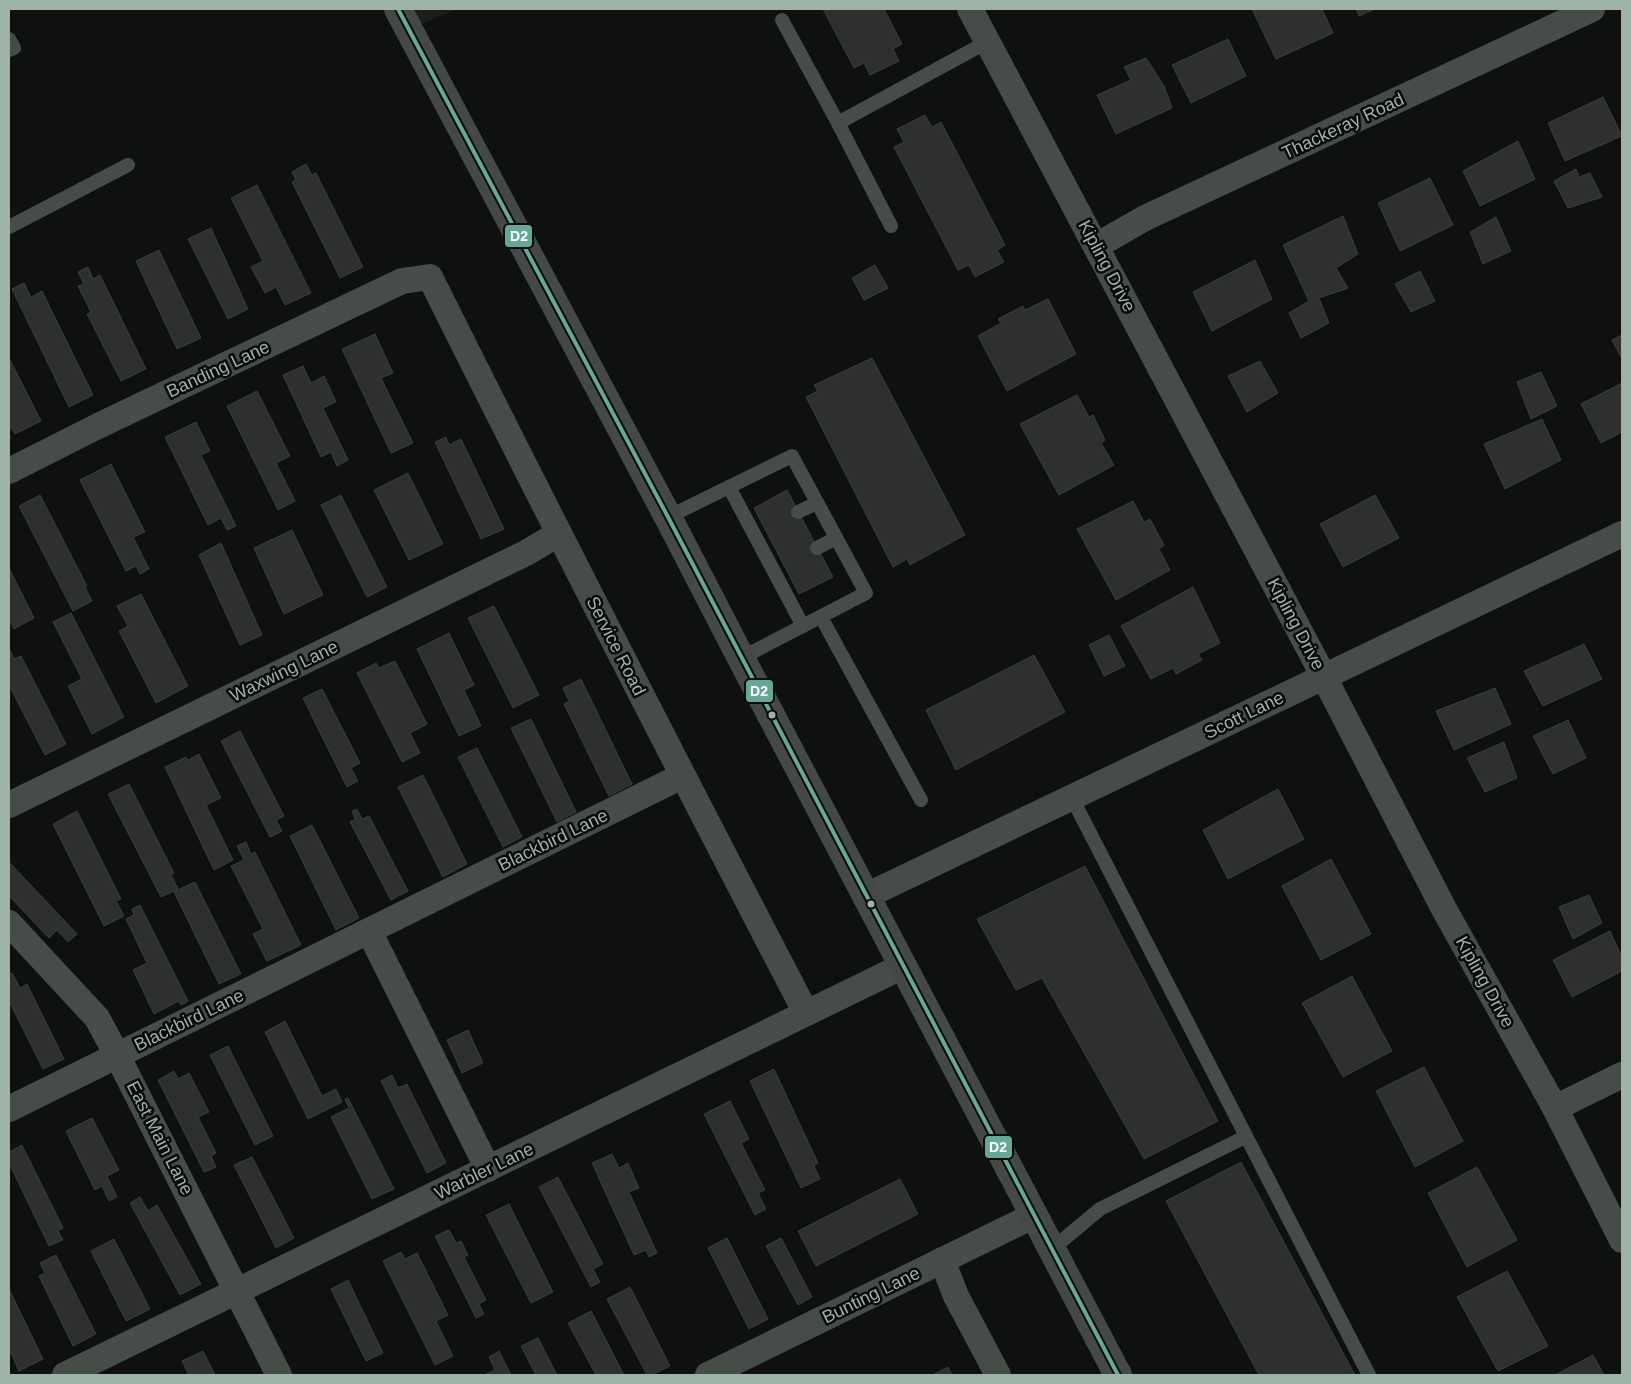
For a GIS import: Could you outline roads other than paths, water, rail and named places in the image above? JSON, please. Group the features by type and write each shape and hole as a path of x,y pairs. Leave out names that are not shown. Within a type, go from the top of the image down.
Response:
{"main road":[{"path":"398,9 668,517 1118,1375"}],"street":[{"name":"Kipling Drive","path":"970,9 1324,677 1444,909 1555,1108 1622,1240"},
{"name":"Thackeray Road","path":"1096,246 1145,218 1592,9"},
{"name":"Banding Lane","path":"9,471 98,426 402,281 430,277"},
{"name":"Service Road","path":"430,277 558,534 806,1013"},
{"name":"Waxwing Lane","path":"9,805 517,557 558,534"},
{"name":"Scott Lane","path":"866,896 1622,534"},
{"name":"Blackbird Lane","path":"9,1108 682,776"},
{"name":"East Main Lane","path":"9,923 97,1018 279,1375"},
{"path":"369,931 488,1169"},
{"name":"Warbler Lane","path":"65,1375 903,966"},
{"path":"1555,1108 1622,1075"},
{"name":"Bunting Lane","path":"708,1375 1034,1215"},
{"path":"942,1260 956,1296 998,1375"}],"lane":[{"path":"782,20 891,226"},
{"path":"9,38 14,48 9,50"},
{"path":"838,123 987,42"},
{"path":"9,228 128,165"},
{"path":"668,517 792,456 866,593 741,658"},
{"path":"729,487 759,531 779,568 803,626"},
{"path":"798,512 817,503"},
{"path":"817,548 836,538"},
{"path":"821,617 922,800"},
{"path":"1072,798 1369,1375"},
{"path":"1052,1249 1100,1208 1245,1137"}]}
